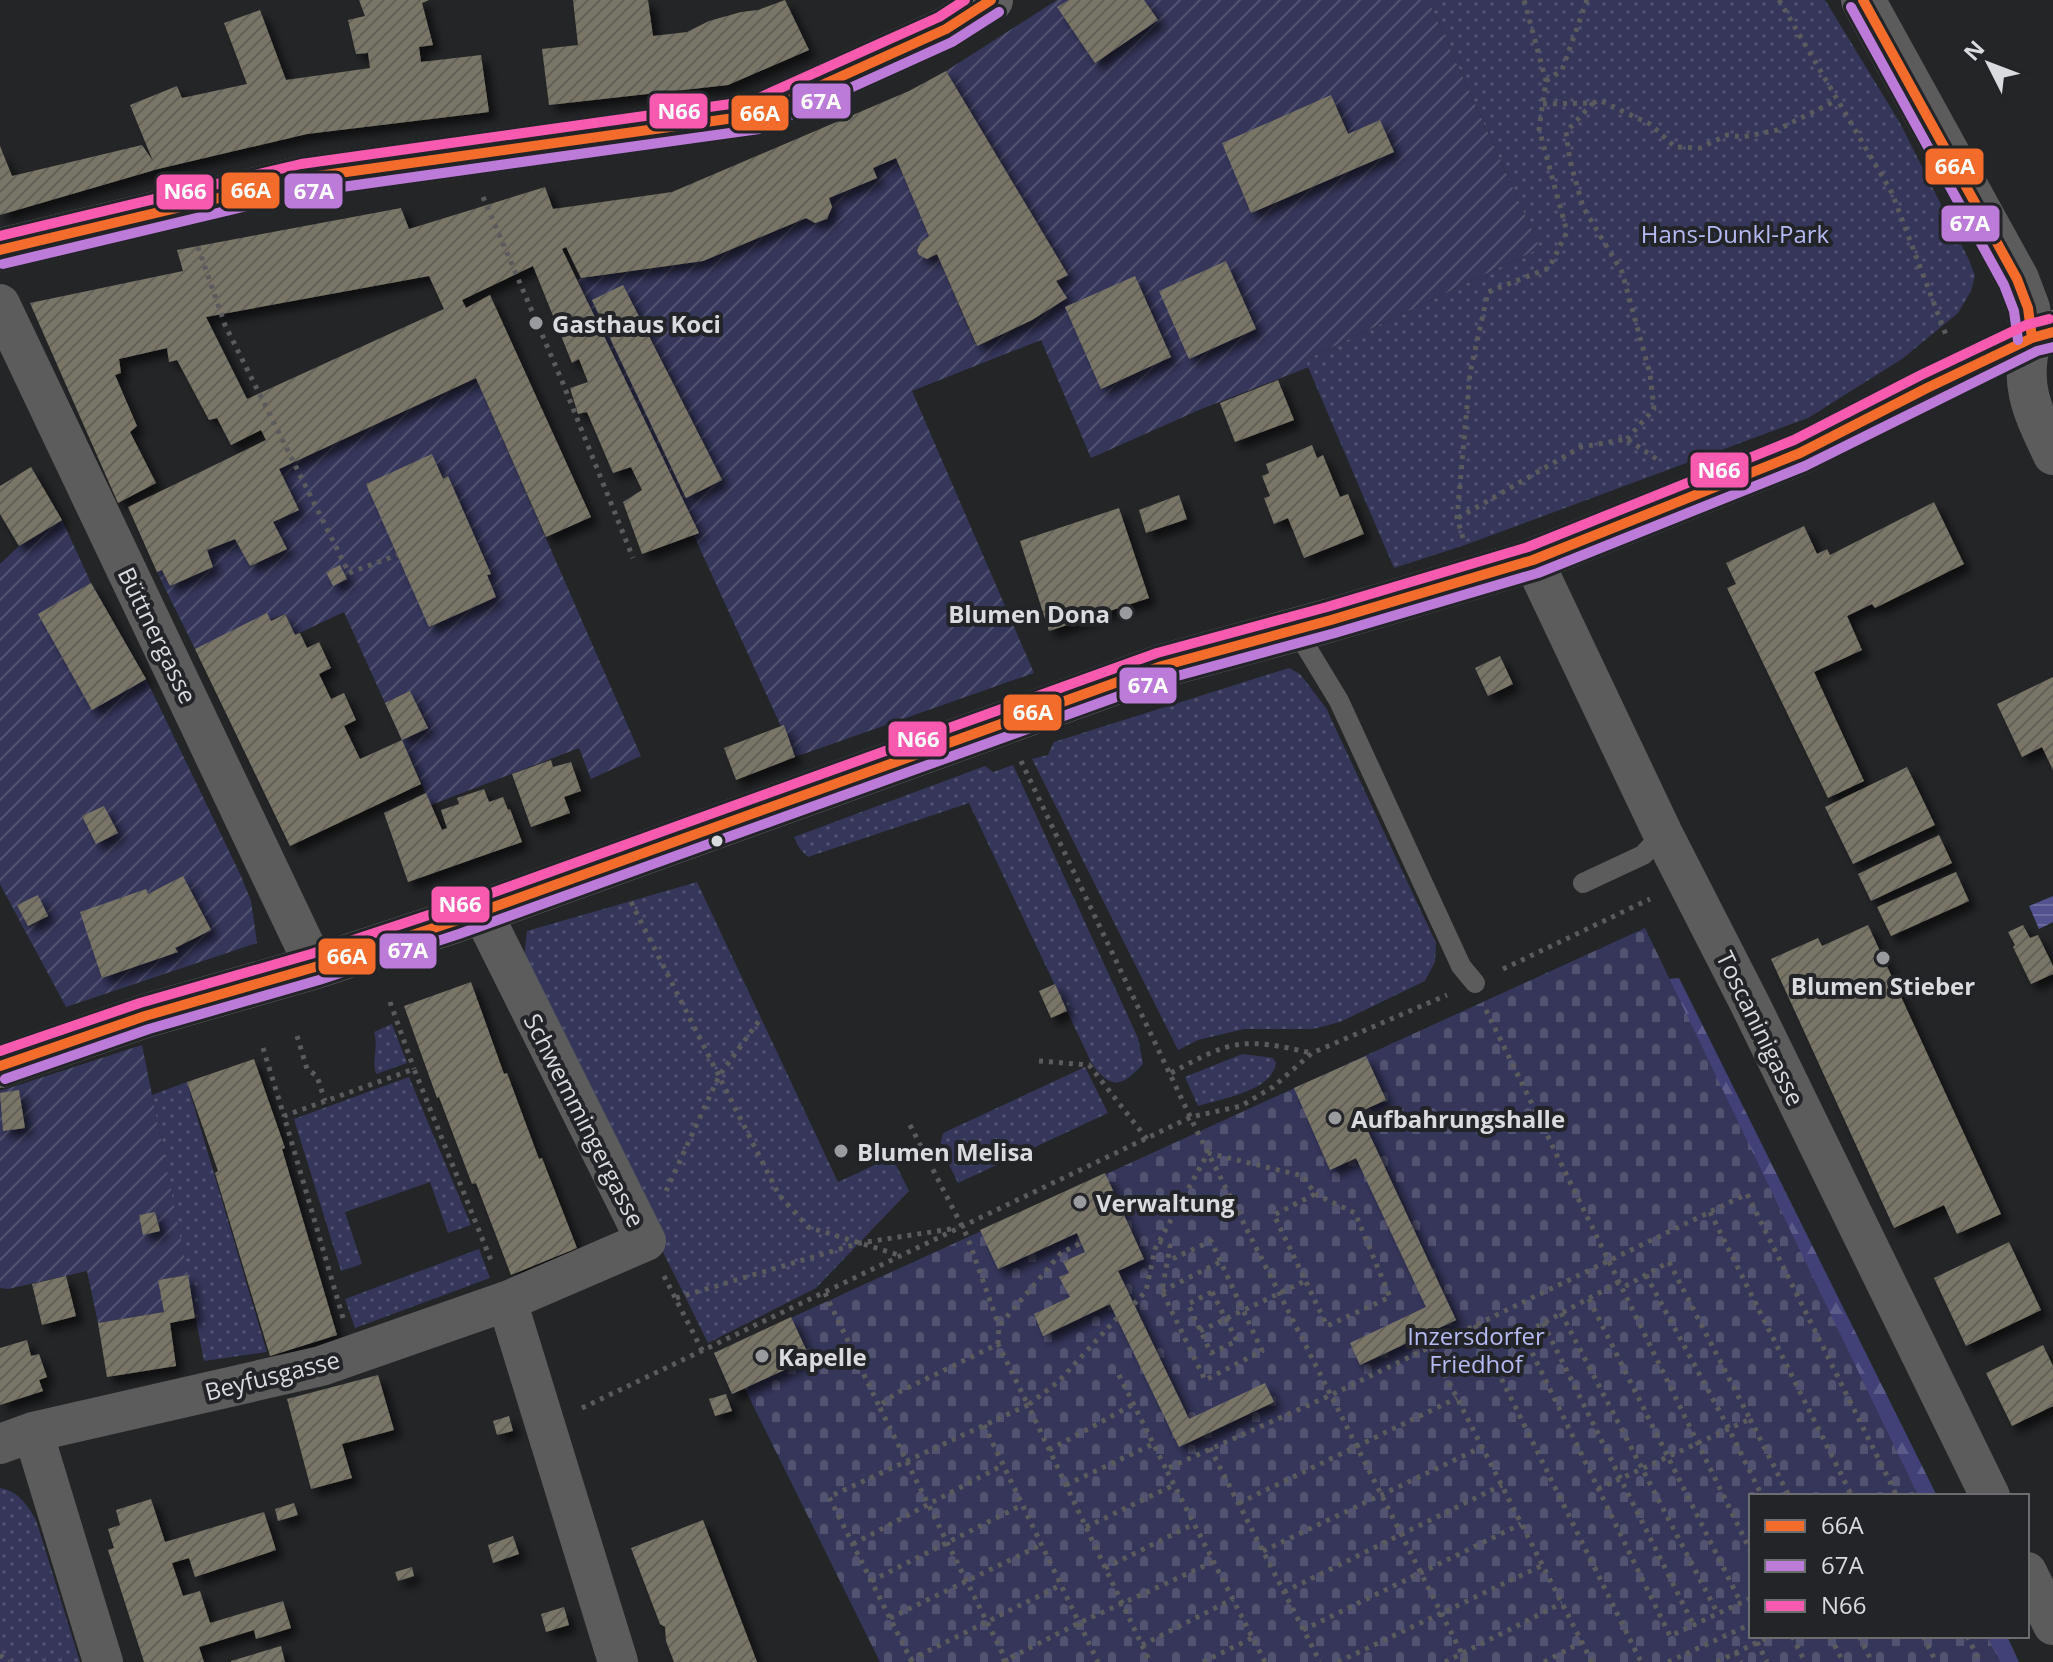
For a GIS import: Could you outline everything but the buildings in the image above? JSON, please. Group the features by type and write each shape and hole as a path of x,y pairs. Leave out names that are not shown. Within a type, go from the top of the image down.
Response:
{"main road":[{"path":"0,250 303,178 756,115 946,29 991,0"},
{"path":"0,1066 145,1016 315,967 482,912 1162,666 1518,566 1800,453 2042,335"}],"street":[{"path":"1863,0 2017,279 2042,335 2025,361 2028,397 2053,455"},
{"name":"Büttnergasse","path":"0,304 315,967"},
{"name":"Toscaninigasse","path":"1518,566 1663,834 1750,1004 1989,1494"},
{"name":"Schwemmingergasse","path":"482,912 646,1241 507,1301"},
{"path":"507,1301 618,1662"},
{"name":"Beyfusgasse","path":"17,1438 321,1366 507,1301"},
{"path":"17,1438 103,1662"},
{"path":"2036,1571 2053,1625"}],"lane":[{"path":"1296,630 1339,701 1461,966 1475,983"},
{"path":"1583,883 1643,855 1663,834"}],"path":[{"path":"1518,566 1465,545 1457,518 1470,373 1488,292 1549,268 1567,232 1539,129 1546,81 1524,0"},
{"path":"1546,81 1562,70 1587,0"},
{"path":"1779,0 1892,193 1948,339 1956,333"},
{"path":"1457,518 1581,447 1627,439 1654,409 1650,374 1622,272 1583,207 1570,161 1566,132 1599,100 1650,124 1675,147 1700,148 1727,135 1743,137 1777,130 1837,100"},
{"path":"1543,104 1593,103"},
{"path":"480,190 633,558"},
{"path":"195,240 225,325 349,573 397,555"},
{"path":"1627,439 1670,470"},
{"path":"1003,724 1208,1153 1466,1662"},
{"path":"612,865 779,1195 808,1227 903,1256"},
{"path":"545,1425 1191,1117 1241,1106 1273,1087 1312,1053 1475,983 1650,899"},
{"path":"1475,983 1749,1548"},
{"path":"390,1002 507,1301"},
{"path":"703,1352 646,1241 647,1220 670,1184 719,1076 761,1018"},
{"path":"297,1036 307,1069 317,1076 325,1101"},
{"path":"1171,1073 1227,1045 1258,1042 1312,1053"},
{"path":"263,1048 354,1354"},
{"path":"1039,1061 1089,1065 1147,1139"},
{"path":"284,1116 414,1069"},
{"path":"910,1125 962,1228 999,1326 998,1344 1150,1662"},
{"path":"1208,1153 1303,1176 1315,1194 1355,1213 1390,1297 1327,1326 1274,1215 1315,1194"},
{"path":"1134,1304 1146,1291 1155,1249 1208,1153"},
{"path":"1166,1469 1331,1395 1747,1194 1896,1494"},
{"path":"1710,1212 1851,1494"},
{"path":"676,1298 860,1243 962,1228"},
{"path":"1159,1241 1170,1246 1162,1291 1205,1380 1262,1351 1211,1241 1168,1261"},
{"path":"999,1326 1061,1253 1081,1243"},
{"path":"1162,1291 1220,1262"},
{"path":"1749,1599 1670,1636 1523,1334 1669,1262 1788,1494"},
{"path":"1646,1275 1761,1494"},
{"path":"1200,1331 1305,1281"},
{"path":"1212,1292 1237,1341 1211,1353 1200,1331 1188,1304 1212,1292"},
{"path":"825,1293 1005,1661 1079,1623 1213,1562"},
{"path":"1589,1299 1741,1603"},
{"path":"1561,1313 1718,1614"},
{"path":"1061,1585 911,1661 829,1497 1028,1405 1059,1381 1117,1318"},
{"path":"1543,1323 1694,1626"},
{"path":"1475,1325 1641,1662"},
{"path":"879,1406 895,1394 998,1344"},
{"path":"1431,1347 1592,1662"},
{"path":"1119,1375 1265,1662"},
{"path":"1239,1503 1457,1398"},
{"path":"1049,1450 1134,1404"},
{"path":"1598,1489 1750,1419"},
{"path":"984,1425 1097,1662"},
{"path":"1066,1485 1153,1444"},
{"path":"1263,1551 1482,1447"},
{"path":"1210,1448 1320,1662"},
{"path":"853,1544 1003,1465"},
{"path":"1086,1527 1174,1485"},
{"path":"1284,1592 1502,1485"},
{"path":"871,1581 1022,1505"},
{"path":"1105,1568 1194,1524"},
{"path":"1303,1630 1521,1524"},
{"path":"890,1618 1041,1545"},
{"path":"1338,1662 1543,1565"},
{"path":"1142,1645 1233,1599"},
{"path":"1445,1662 1562,1603"},
{"path":"1668,1662 1749,1625"},
{"path":"1203,1662 1253,1638"},
{"path":"1717,1662 1766,1638"},
{"path":"1793,1638 1805,1662"},
{"path":"1831,1638 1843,1662"},
{"path":"1860,1638 1872,1662"},
{"path":"1924,1638 1936,1662"},
{"path":"1968,1638 1980,1662"},
{"path":"1544,1662 1582,1642"},
{"path":"1757,1642 1767,1662"},
{"path":"1736,1652 1741,1662"},
{"path":"0,1655 9,1662"}],"green space":[{"path":"1057,0 1428,0 1540,248 1305,360 1309,367 1199,410 1091,458 1041,340 912,391 1034,673 795,757 577,279 702,261 806,218 815,223 826,219 832,207 829,198 876,178 873,168 896,158 929,236 917,249 927,259 937,254 976,345 1032,320 1066,298 1056,281 1067,274 946,71"},
{"name":"Hans-Dunkl-Park","path":"1428,0 1825,0 1900,123 1969,260 1975,276 1971,291 1958,313 1902,359 1808,418 1465,545 1394,568 1305,360 1540,248"},
{"path":"476,378 641,756 591,779 579,748 431,805 344,612 295,635 285,614 195,649 157,572 162,570 170,585 213,567 207,550 235,539 250,566 286,550 273,522 299,510 279,469"},
{"path":"62,520 91,583 146,679 241,876 251,901 257,943 66,1007 0,884 0,564 19,546"},
{"path":"1289,668 1300,674 1326,708 1436,943 1435,962 1425,981 1340,1022 1313,1029 1244,1029 1198,1040 1178,1050 1032,759 1048,755 1054,742"},
{"path":"1013,765 1138,1038 1143,1064 1123,1081 1105,1078 1092,1064 969,803 808,857 794,837 985,766 993,772"},
{"path":"697,882 838,1182 892,1157 909,1191 816,1288 708,1343 523,968 527,931"},
{"name":"Inzersdorfer Friedhof","path":"1645,928 1917,1494 1749,1494 1749,1638 1988,1638 2000,1662 880,1662 745,1389 732,1394 714,1353"},
{"path":"1679,978 1936,1494 1917,1494 1668,979"},
{"path":"392,1024 407,1063 376,1074 374,1032"},
{"path":"142,1045 188,1275 159,1280 164,1312 98,1323 87,1271 8,1289 0,1288 0,1091"},
{"path":"1242,1054 1273,1058 1276,1063 1272,1073 1265,1081 1244,1092 1198,1106 1185,1077"},
{"path":"1085,1067 1108,1113 958,1183 940,1146 943,1133"},
{"path":"409,1077 471,1225 448,1233 430,1182 345,1212 362,1264 341,1271 294,1119"},
{"path":"187,1082 267,1352 204,1361 152,1095"},
{"path":"479,1249 490,1278 355,1328 345,1299"},
{"path":"0,1488 21,1499 36,1520 80,1662 0,1662"},
{"path":"1988,1638 2008,1638 2019,1662 2000,1662"}],"shaded area":[{"path":"2053,896 2053,922 2039,929 2029,906"}],"transit line":[{"name":"N66","path":"0,236 301,164 752,101 939,17 965,0"},
{"name":"66A","path":"0,250 303,178 756,115 946,29 991,0"},
{"name":"66A","path":"1863,0 2017,279 2028,308 2032,338"},
{"name":"67A","path":"1851,7 2004,285 2014,311 2018,340"},
{"name":"67A","path":"3,264 306,192 759,129 952,42 999,12"},
{"name":"N66","path":"0,1051 140,1003 311,954 450,908 1157,653 1327,607 1528,547 1794,440 2026,325 2049,319"},
{"name":"66A","path":"0,1066 145,1016 315,967 455,921 1162,666 1533,560 1800,453 1927,388 2032,338 2053,332"},
{"name":"67A","path":"5,1079 149,1029 319,980 459,934 1166,679 1538,573 1805,466 2037,351 2053,347"}],"place":[{"name":"Gasthaus Koci","path":"536,323"},
{"name":"Blumen Dona","path":"1126,613"},
{"name":"Blumen Stieber","path":"1883,958"},
{"name":"Aufbahrungshalle","path":"1335,1118"},
{"name":"Blumen Melisa","path":"841,1151"},
{"name":"Verwaltung","path":"1080,1202"},
{"name":"Kapelle","path":"762,1356"}]}
